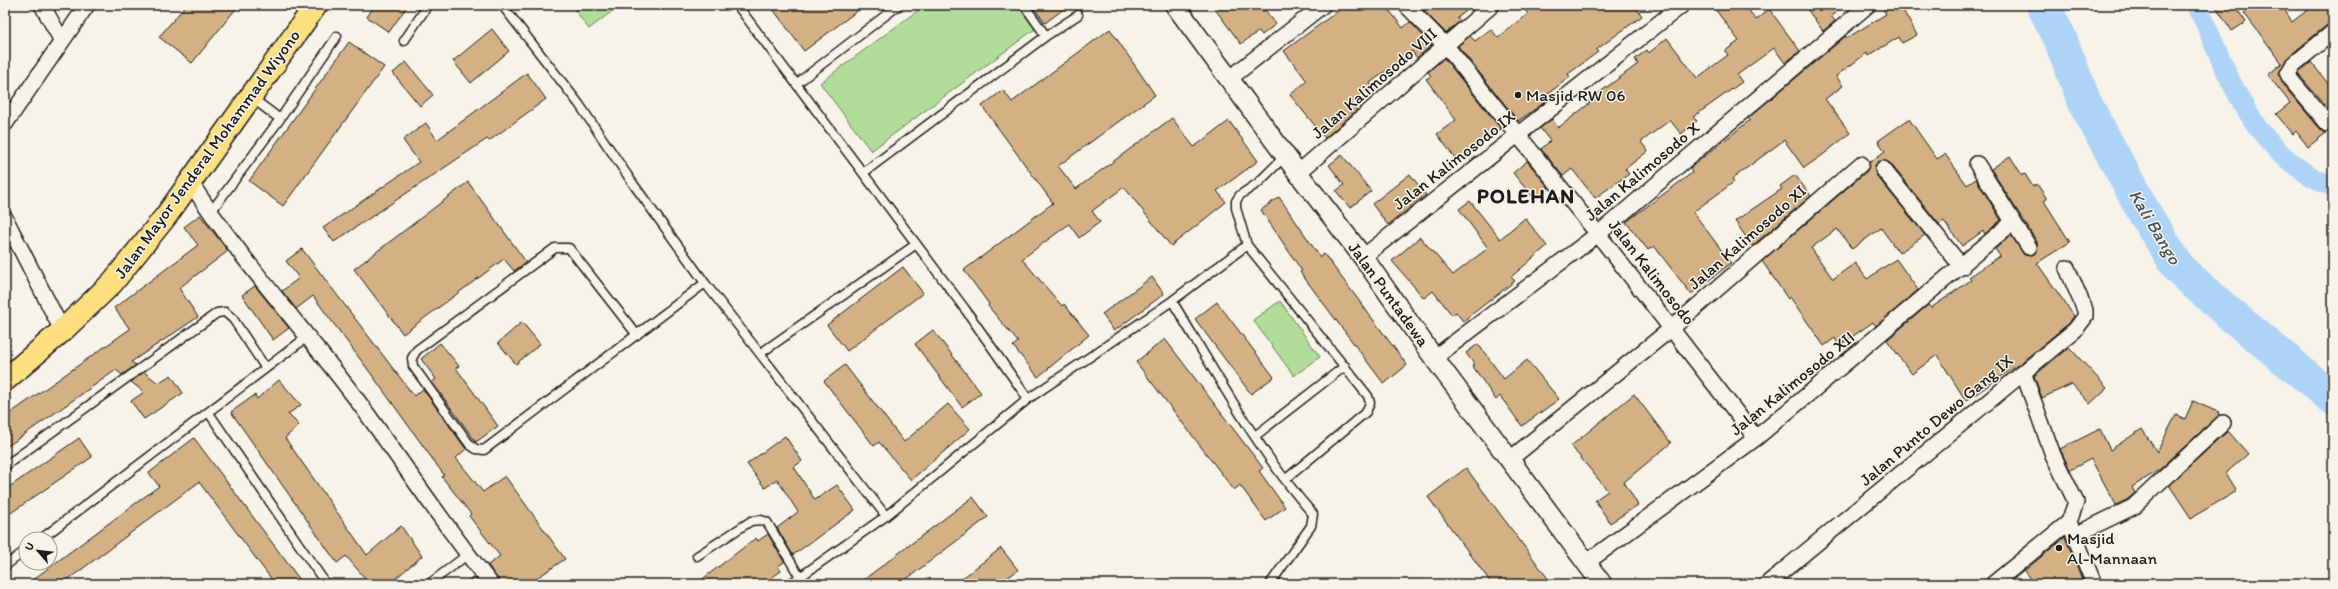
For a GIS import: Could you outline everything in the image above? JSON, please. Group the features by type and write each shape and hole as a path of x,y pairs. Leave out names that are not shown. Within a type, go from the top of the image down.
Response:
{"main road":[{"name":"Jalan Mayor Jenderal Mohammad Wiyono","path":"6,376 62,330 112,283 166,216 189,180 316,5"}],"street":[{"path":"42,5 62,41"},
{"path":"5,124 87,5"},
{"name":"Jalan Puntadewa","path":"1175,5 1285,156 1363,257 1434,358 1602,584"},
{"path":"1229,79 1323,5"},
{"name":"Jalan Kalimosodo","path":"1406,5 1446,46 1598,234 1756,438"},
{"name":"Jalan Kalimosodo VIII","path":"1298,173 1492,5"},
{"name":"Jalan Kalimosodo IX","path":"1363,257 1682,5"},
{"name":"Jalan Kalimosodo X","path":"1434,358 1598,234 1868,5"},
{"path":"2333,32 2293,65 2288,74 2319,115 2328,124 2333,123"},
{"name":"Jalan Kalimosodo XI","path":"1509,460 1672,328 1861,164"},
{"path":"1977,164 2028,247"},
{"path":"1883,169 1962,267"},
{"path":"189,180 210,214 354,395 467,555 490,584"},
{"path":"5,218 62,330"},
{"name":"Jalan Kalimosodo XII","path":"1586,563 1756,438 1962,267 2013,222"},
{"name":"Jalan Punto Dewo Gang IX","path":"1767,584 2023,372 2076,330 2085,317 2082,300 2067,268"},
{"path":"2023,372 2053,455 2076,502 2072,529 2094,584"},
{"path":"1993,584 2072,529 2133,507 2223,423"}],"lane":[{"path":"404,40 428,5"},
{"path":"502,5 579,104 634,185 705,283 761,353 886,516"},
{"path":"737,5 915,245 965,309 1028,399"},
{"path":"796,84 899,5"},
{"path":"1024,5 1046,36"},
{"path":"863,173 1046,36 1078,15"},
{"path":"210,214 280,119 337,36"},
{"path":"250,96 280,119"},
{"path":"1285,156 1258,183 1240,195 1236,200 1236,208 1247,245 1345,366 1368,396 1370,403 1366,412 1286,479"},
{"path":"761,353 915,245"},
{"path":"790,584 802,581 886,516 1028,399 1172,301 1247,245"},
{"path":"637,335 569,248 562,247 555,248 548,253 417,350 412,358 413,366 470,445 476,450 484,450 637,335 705,283"},
{"path":"1172,301 1255,436 1313,514 1310,526 1270,584"},
{"path":"5,466 217,313 225,312 233,319 265,367"},
{"path":"52,531 209,413 265,367 307,337"},
{"path":"1255,436 1345,366"},
{"path":"209,413 325,584"},
{"path":"697,556 751,521 761,520 767,522 802,581"},
{"path":"429,584 467,555"},
{"path":"5,566 18,556"}],"green space":[{"path":"571,5 620,5 589,29"},
{"path":"925,5 1018,5 1035,29 871,151 820,83"},
{"path":"1280,301 1320,357 1294,376 1253,320"}],"building":[{"path":"186,5 239,5 192,63 159,37"},
{"path":"375,5 408,5 389,32 367,17"},
{"path":"770,5 865,5 804,51"},
{"path":"1032,5 1069,5 1045,23"},
{"path":"1212,5 1258,5 1263,12 1265,10 1276,24 1262,35 1259,31 1241,44"},
{"path":"1346,5 1385,5 1403,28 1410,22 1432,45 1417,58 1412,51 1370,83 1372,86 1351,103 1357,110 1325,138 1290,95 1307,81 1284,51"},
{"path":"1432,5 1474,5 1457,18 1460,21 1446,33 1424,11"},
{"path":"1521,5 1634,5 1642,16 1596,50 1598,52 1568,74 1570,77 1542,98 1545,101 1541,105 1518,121 1458,46 1470,36 1475,41 1491,29 1498,38 1528,14"},
{"path":"1712,5 1745,5 1756,20 1769,9 1800,51 1785,63 1774,48 1737,75 1742,82 1693,117 1697,121 1681,134 1670,120 1641,142 1648,151 1625,169 1629,174 1595,198 1572,169 1563,176 1541,149 1550,141 1540,128 1552,119 1558,128 1590,103 1588,101 1638,64 1635,59 1647,50 1649,53 1667,38 1697,78 1728,55 1725,51 1739,41"},
{"path":"1804,5 1845,5 1831,16 1835,21 1823,31"},
{"path":"1881,5 1900,5 1917,35 1902,43 1899,37 1868,56 1867,53 1836,76 1843,86 1825,99 1850,133 1824,154 1804,168 1784,140 1732,179 1734,182 1693,212 1731,263 1691,294 1654,246 1648,250 1626,222 1692,173 1690,168 1750,120 1748,118 1846,36 1847,38 1886,14"},
{"path":"2215,5 2234,5 2246,22 2232,31"},
{"path":"2255,5 2282,5 2292,22 2314,5 2333,5 2333,23 2327,25 2287,58 2279,73 2284,86 2321,130 2326,133 2308,147 2296,131 2293,134 2276,114 2290,103 2268,75 2282,63 2244,13"},
{"path":"492,29 509,51 471,83 453,61"},
{"path":"1110,29 1155,95 1058,166 1076,189 1172,118 1194,147 1229,121 1258,161 1217,191 1226,202 1171,246 1124,187 1092,211 1100,222 1079,238 1069,224 1022,259 1062,306 1064,304 1089,335 1038,377 1013,346 1018,342 988,306 989,304 964,270 1053,203 982,106 1003,90 1012,102"},
{"path":"349,42 384,67 283,206 249,181"},
{"path":"1444,58 1501,129 1458,162 1437,134 1456,120 1426,79 1431,76 1428,72"},
{"path":"406,62 433,95 420,106 393,73"},
{"path":"2311,62 2333,90 2333,114 2298,74"},
{"path":"527,73 546,99 489,141 487,139 334,242 323,228 419,162 403,140 426,123 437,140"},
{"path":"1909,119 1937,159 1945,154 1967,185 1976,179 2001,220 1985,234 1983,231 1962,246 1944,221 1939,224 1890,163 1886,161 1878,162 1875,166 1876,175 1925,235 1899,253 1881,228 1852,249 1837,229 1811,248 1833,279 1855,263 1867,279 1896,259 1918,290 1876,326 1873,322 1839,346 1835,338 1824,346 1790,297 1788,299 1762,261 1867,171 1870,162 1885,151 1878,141"},
{"path":"1342,155 1371,191 1350,208 1336,191 1344,185 1329,165"},
{"path":"2010,156 2022,175 2025,174 2033,187 2037,184 2047,199 2044,201 2070,242 2037,263 2074,316 2068,324 2022,362 1966,401 1937,355 1912,374 1887,340 1928,305 1931,308 1971,280 1969,277 2000,256 1995,249 2011,235 2024,255 2030,256 2037,252 2037,242 1991,169"},
{"path":"1527,161 1549,188 1535,200 1513,173"},
{"path":"1410,174 1426,195 1388,225 1372,204"},
{"path":"1795,175 1811,196 1752,246 1735,221 1782,189 1780,186"},
{"path":"468,182 526,262 514,271 504,259 403,334 354,269"},
{"path":"1279,197 1320,257 1324,254 1407,365 1384,384 1300,272 1302,271 1261,210"},
{"path":"1470,201 1500,239 1525,218 1547,246 1511,277 1515,281 1463,321 1456,312 1452,315 1433,291 1424,298 1392,261 1420,237 1453,275 1488,248 1459,209"},
{"path":"200,215 228,251 179,288 198,317 131,362 136,365 122,375 116,370 5,448 5,417 130,329 114,308 198,245 184,227"},
{"path":"302,249 414,396 423,389 466,449 456,458 483,492 505,476 565,559 528,584 500,584 488,565 500,556 469,516 471,514 442,477 444,475 372,375 313,296 296,309 282,291 299,278 286,261"},
{"path":"903,267 923,293 847,351 827,325"},
{"path":"1152,277 1164,294 1114,331 1102,314"},
{"path":"255,286 289,328 273,340 242,295"},
{"path":"1217,302 1274,377 1251,394 1195,319"},
{"path":"522,322 540,344 516,364 498,343"},
{"path":"933,330 981,393 962,407 915,344"},
{"path":"1165,339 1263,468 1259,471 1285,507 1266,521 1240,485 1234,490 1136,362"},
{"path":"440,343 459,366 456,368 498,426 476,442 432,382 436,379 421,359"},
{"path":"1478,344 1504,379 1527,360 1559,399 1522,426 1500,396 1496,400 1472,365 1474,364 1466,353"},
{"path":"2069,347 2107,388 2090,404 2072,384 2042,398 2034,376"},
{"path":"845,365 904,442 948,404 970,429 911,480 879,442 874,446 824,381"},
{"path":"144,372 158,383 171,375 183,393 144,419 131,401 144,392 131,382"},
{"path":"279,380 301,405 288,414 299,425 285,438 367,555 401,526 422,556 389,584 370,584 346,556 337,563 231,412 255,395 257,399"},
{"path":"1634,394 1671,443 1624,482 1638,505 1610,523 1595,500 1608,491 1571,446"},
{"path":"2193,401 2220,413 2159,470 2132,487 2135,493 2128,499 2116,505 2091,459 2070,470 2060,449 2100,429 2110,450 2142,429 2157,452 2176,415 2185,419"},
{"path":"2228,431 2248,454 2226,473 2237,491 2191,518 2169,485"},
{"path":"785,436 802,461 794,467 815,500 837,485 855,510 793,555 777,528 798,512 777,479 765,488 747,464"},
{"path":"79,438 92,457 5,517 5,490"},
{"path":"194,438 303,584 275,584 199,482 62,584 27,584 45,571 58,571 58,561 159,486 149,473"},
{"path":"1466,468 1552,584 1492,584 1428,497"},
{"path":"973,497 988,517 900,584 858,584"},
{"path":"768,534 784,562 778,566 781,571 763,584 696,584 756,538 758,541"},
{"name":"Masjid Al-Mannaan","path":"2065,537 2084,584 2034,584 2024,571"},
{"path":"1001,548 1018,570 999,584 955,584"},
{"path":"474,576 480,584 464,584"}],"waterway":[{"name":"Kali Bango","path":"2043,5 2059,36 2085,103 2145,214 2180,270 2230,314 2333,398"},
{"path":"2197,5 2233,86 2247,111 2263,134 2282,155 2305,173 2333,187"}],"place":[{"name":"Masjid RW 06","path":"1518,95"},
{"name":"Masjid Al-Mannaan","path":"2059,548"}],"district":[{"name":"POLEHAN","path":"1526,195"}]}
